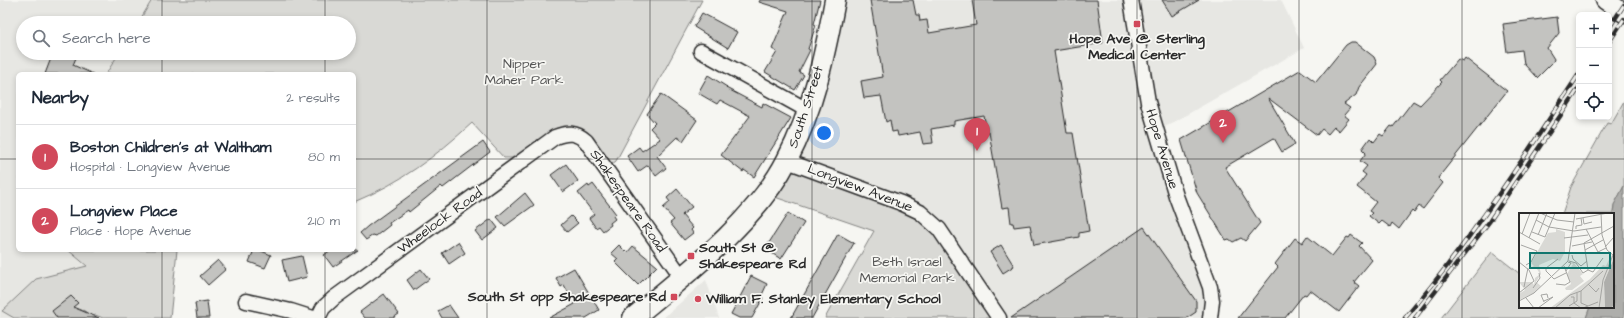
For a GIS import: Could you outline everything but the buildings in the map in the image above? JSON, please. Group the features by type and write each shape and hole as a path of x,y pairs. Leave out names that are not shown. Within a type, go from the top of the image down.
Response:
{"main road":[{"name":"South Street","path":"633,318 729,234 749,214 766,194 787,161 807,110 822,59 835,0"}],"street":[{"name":"Hope Avenue","path":"1131,0 1148,102 1176,196 1212,293 1210,318"},
{"path":"1605,0 1624,13"},
{"path":"701,51 807,110"},
{"name":"Shakespeare Road","path":"569,133 578,134 586,141 681,276"},
{"name":"Wheelock Road","path":"318,318 323,308 334,298 555,137 569,133"},
{"name":"Longview Avenue","path":"787,161 901,203 920,212 939,230 999,318"},
{"path":"246,301 291,311 313,318"}],"shaded area":[{"path":"0,0 152,0 142,16 16,16 16,60 115,60 107,72 16,72 16,252 70,252 145,318 0,318"},
{"path":"835,0 1281,0 1304,48 1158,131 1208,279 1210,318 999,318 787,161"},
{"path":"1624,186 1624,318 1586,318 1590,308 1614,308 1614,205"},
{"name":"William F. Stanley Elementary School","path":"706,280 719,318 663,318"}],"green space":[{"name":"Nipper Maher Park","path":"152,0 702,0 616,161 606,169 578,134 526,158 504,158 472,123 431,158 402,178 371,195 356,201 356,72 107,72 115,60 356,60 356,16 142,16"},
{"path":"1624,101 1624,186 1614,205 1613,213 1562,213 1571,187 1607,123 1611,124"},
{"name":"Beth Israel Memorial Park","path":"787,161 920,212 999,318 825,318 874,231 766,194"},
{"path":"70,252 177,252 170,318 103,318 95,315 94,318 86,317 87,313 83,310 79,313 73,307 57,318 14,318 2,311 36,279 87,266"},
{"path":"1492,252 1519,273 1519,308 1590,308 1586,318 1441,318"}],"railway":[{"path":"1612,23 1624,5"},
{"path":"1612,37 1624,19"},
{"path":"1405,318 1474,229 1517,168 1576,79"},
{"path":"1415,318 1489,222 1576,92"}],"place":[{"name":"Hope Ave @ Sterling Medical Center","path":"1137,24"},
{"name":"Longview Place","path":"1223,143"},
{"name":"Boston Children's at Waltham","path":"977,151"},
{"name":"South St @ Shakespeare Rd","path":"691,256"},
{"name":"South St opp Shakespeare Rd","path":"674,297"},
{"name":"William F. Stanley Elementary School","path":"698,299"}]}
